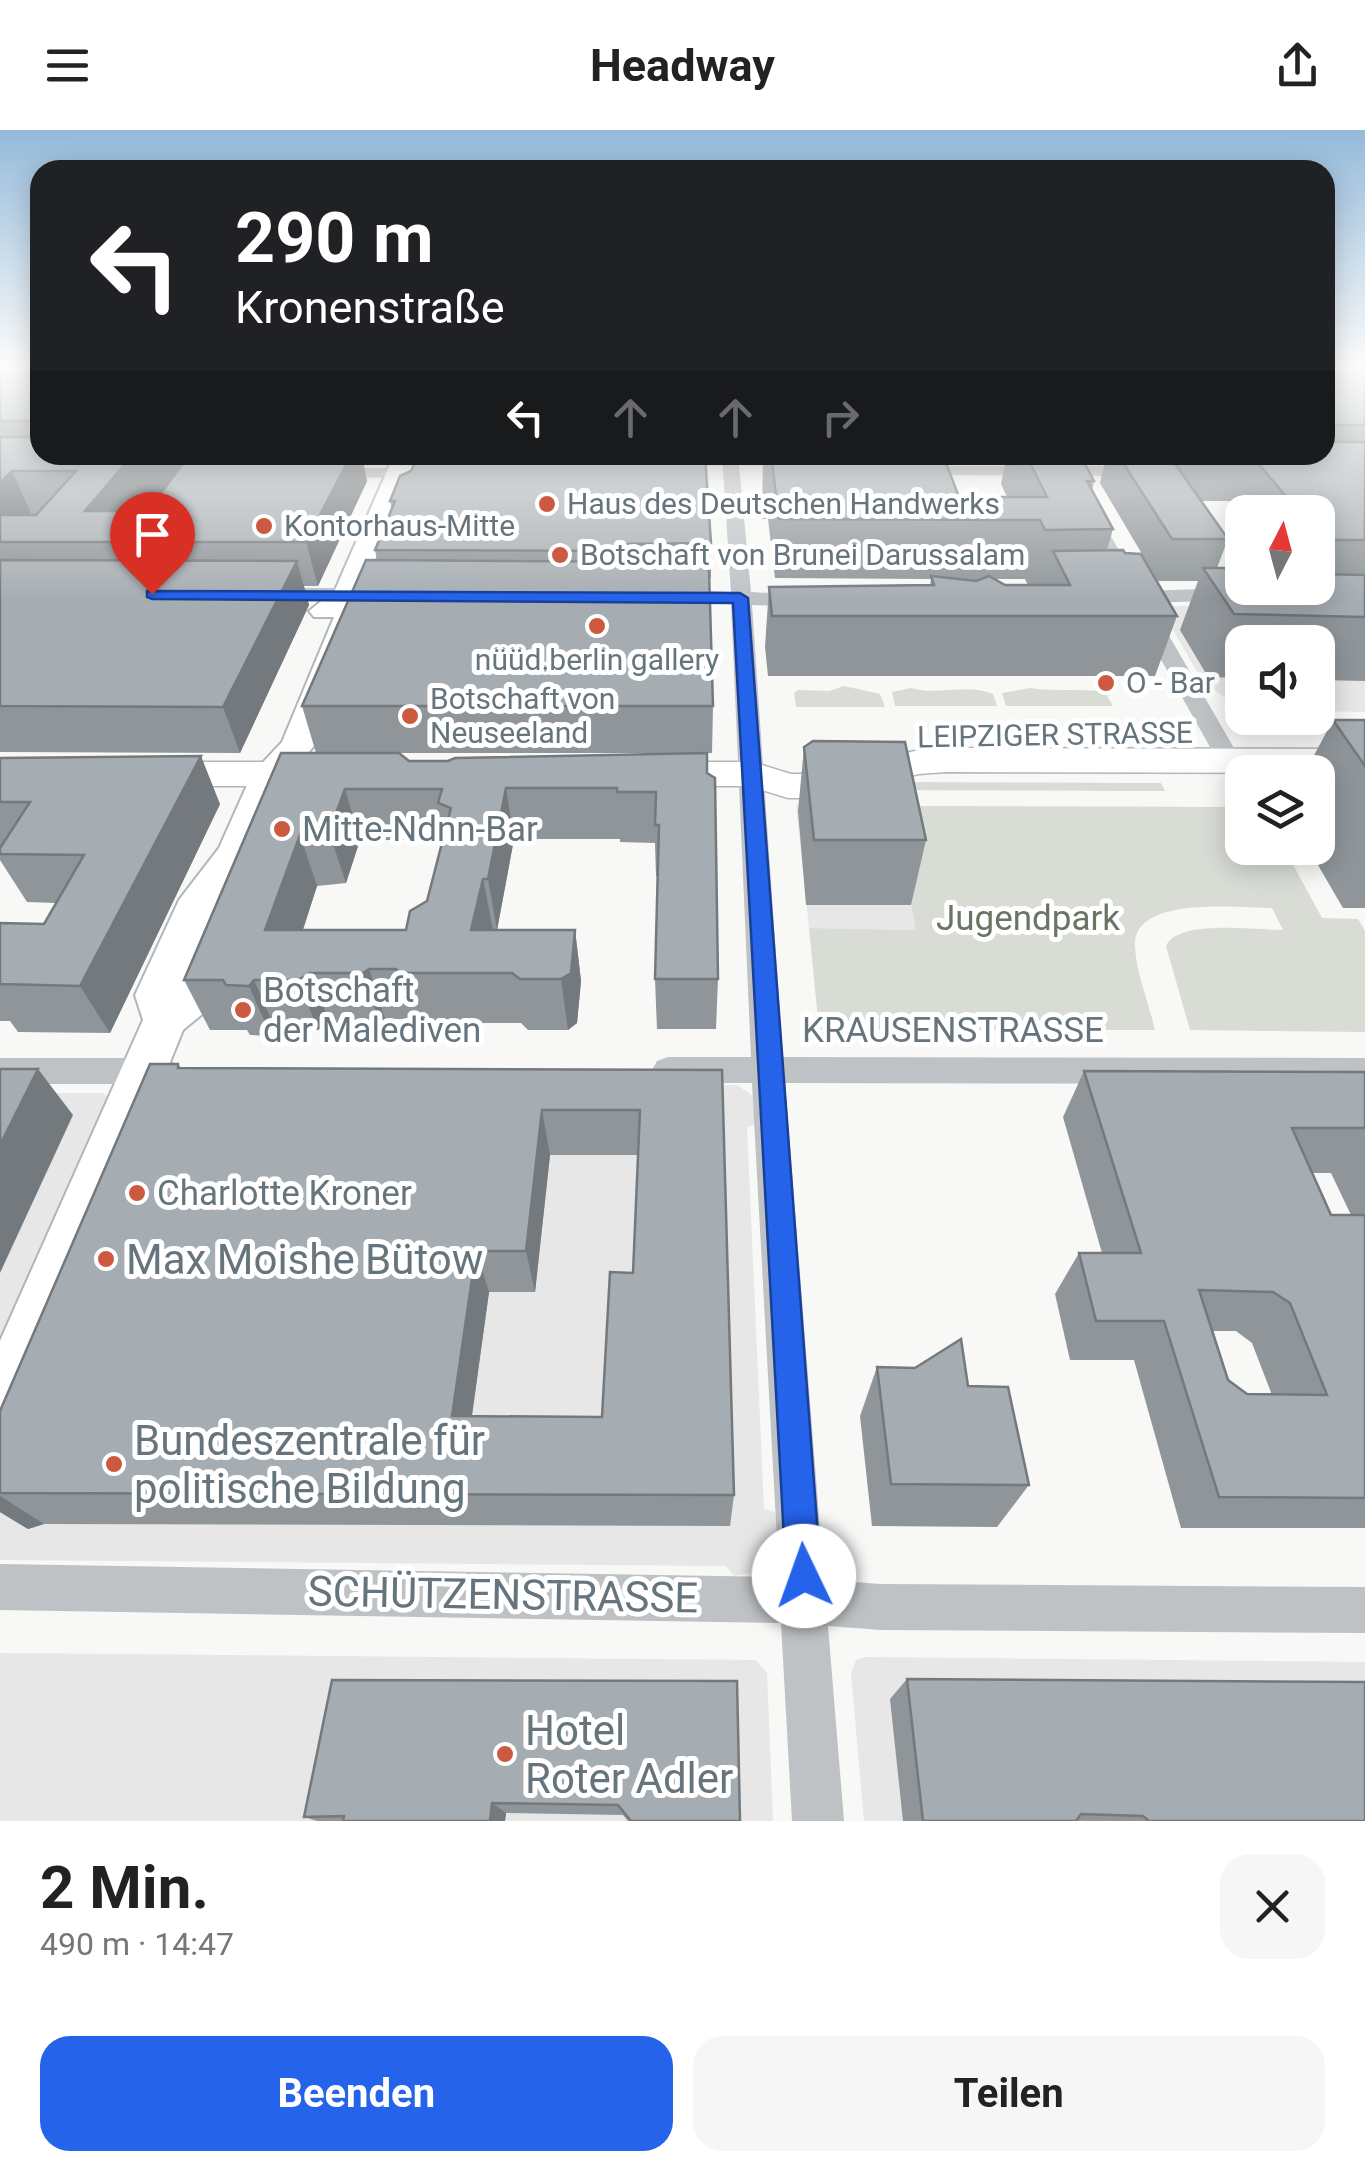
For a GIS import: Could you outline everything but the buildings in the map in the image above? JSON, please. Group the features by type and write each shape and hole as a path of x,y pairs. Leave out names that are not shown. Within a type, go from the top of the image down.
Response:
{"main road":[{"name":"LEIPZIGER STRASSE","path":"607,774 752,774 788,786 814,786 919,762 1220,746 1365,732"},
{"name":"LEIPZIGER STRASSE","path":"1220,746 1365,761"},
{"path":"113,774 372,774"}],"street":[{"path":"305,468 378,465"},
{"path":"0,1408 166,1020 199,990 235,903 236,853 270,774 297,746 352,611 347,594 402,465"},
{"path":"410,465 443,469"},
{"path":"896,470 1014,465"},
{"path":"1062,465 1220,746"},
{"path":"1087,465 1166,471"},
{"path":"711,470 740,466 740,598 818,1821"},
{"path":"256,594 382,594"},
{"path":"648,595 837,601"},
{"path":"1108,598 1225,595"},
{"name":"KRAUSENSTRASSE","path":"635,1070 1365,1071"},
{"path":"0,1071 194,1071"},
{"name":"SCHÜTZENSTRASSE","path":"0,1587 752,1598 805,1604 1365,1610"}],"shaded area":[{"path":"1170,606 1365,606 1365,712 1335,711 1335,625 1225,625 1225,698 1202,680 1163,613"},
{"path":"796,805 893,806 916,930 809,928"},
{"path":"737,1085 753,1096 755,1125 747,1127 764,1509 775,1512 778,1548 764,1571 734,1576 726,1566 0,1560 0,1477 153,1105"},
{"path":"0,1093 103,1093 108,1098 0,1344"},
{"path":"0,1653 756,1660 767,1673 773,1821 0,1821"},
{"path":"865,1657 1365,1662 1365,1821 864,1821 851,1673 856,1660"}],"green space":[{"path":"844,686 880,694 885,707 796,707 794,693 798,690 829,691"},
{"path":"911,688 983,691 993,694 997,706 895,706 892,692"},
{"path":"1030,688 1105,692 1113,706 1006,706 1002,693"},
{"path":"894,782 1161,783 1165,791 864,790"},
{"name":"Jugendpark","path":"893,806 1225,807 1225,865 1293,865 1322,918 1358,919 1365,931 1365,1032 1190,1030 1166,946 1173,938 1201,929 1283,930 1272,908 1214,907 1169,912 1151,919 1139,930 1136,956 1155,1030 819,1030 809,928 916,930"}],"place":[{"name":"Haus des Deutschen Handwerks","path":"547,504"},
{"name":"Kontorhaus-Mitte","path":"264,526"},
{"name":"Botschaft von Brunei Darussalam","path":"560,555"},
{"name":"nüüd.berlin gallery","path":"597,626"},
{"name":"O - Bar","path":"1106,683"},
{"name":"Botschaft von Neuseeland","path":"410,716"},
{"name":"Mitte-Ndnn-Bar","path":"282,829"},
{"name":"Botschaft der Malediven","path":"243,1010"},
{"name":"Charlotte Kroner","path":"137,1193"},
{"name":"Max Moishe Bütow","path":"106,1259"},
{"name":"Bundeszentrale für politische Bildung","path":"114,1464"},
{"name":"Hotel Roter Adler","path":"505,1754"}],"route":[{"path":"152,594 740,598 764,1018 804,1576"}]}
